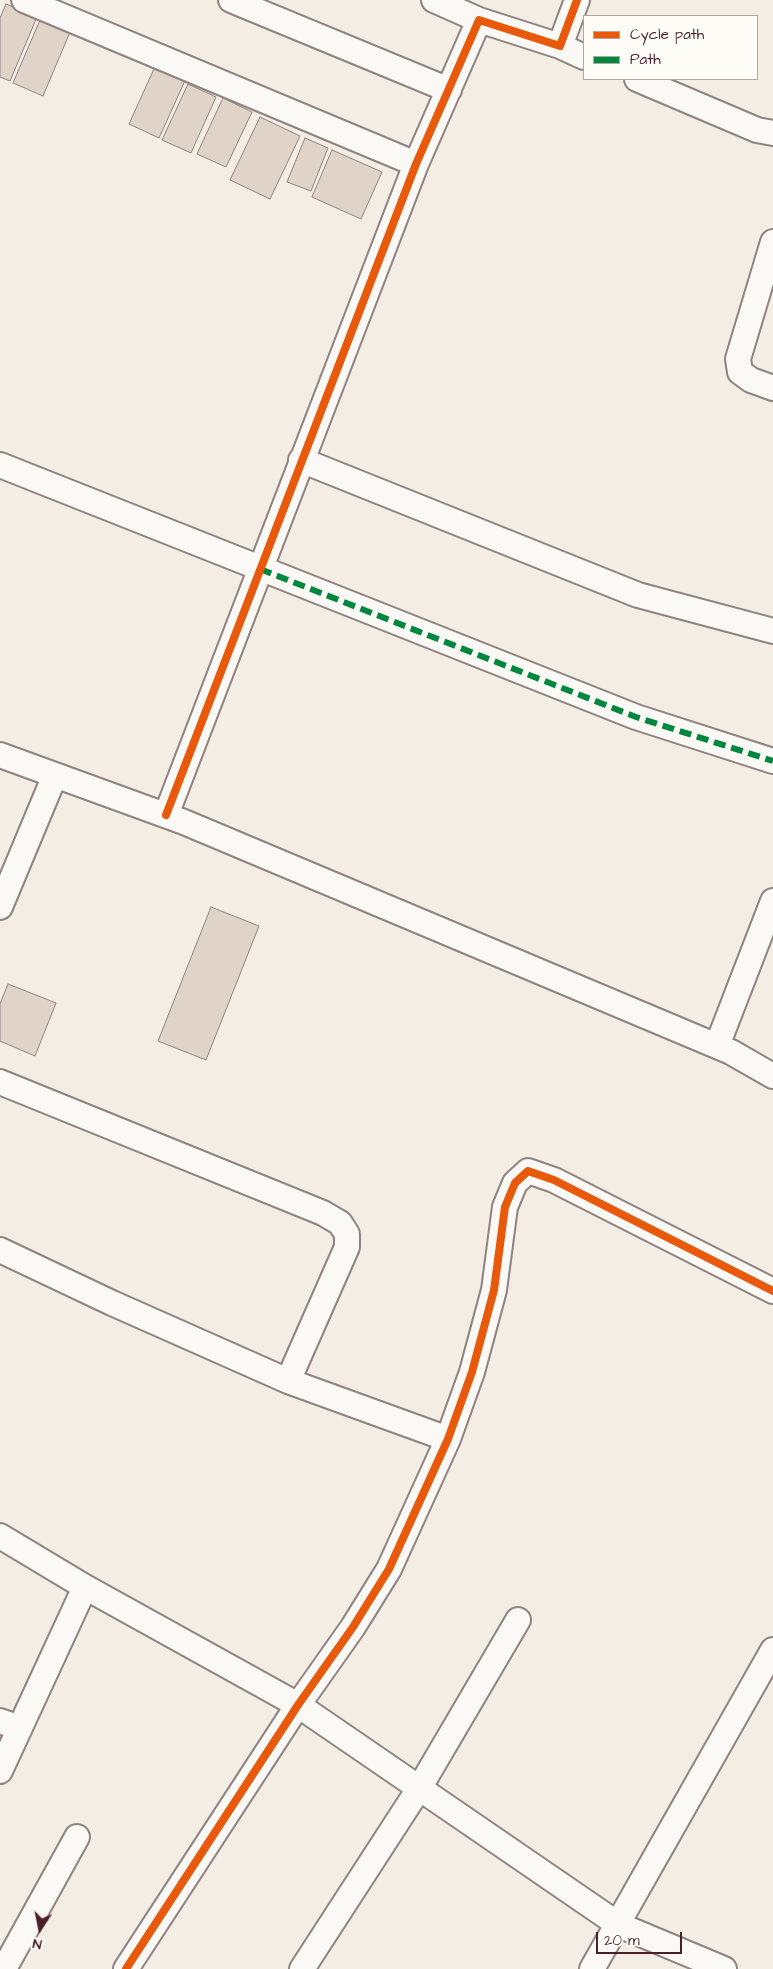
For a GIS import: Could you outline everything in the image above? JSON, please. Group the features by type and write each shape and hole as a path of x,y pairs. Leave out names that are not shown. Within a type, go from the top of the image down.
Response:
{"street":[{"path":"24,0 416,164"},
{"path":"230,0 448,90"},
{"path":"434,0 479,20 560,46 583,56"},
{"path":"560,46 577,0"},
{"path":"166,815 416,164 479,20"},
{"path":"639,80 757,130 773,133"},
{"path":"773,242 738,359 740,372 751,380 773,388"},
{"path":"302,460 638,595 773,631"},
{"path":"0,466 636,717 773,761"},
{"path":"0,755 166,815 717,1046 773,1076"},
{"path":"0,907 55,775"},
{"path":"717,1046 773,901"},
{"path":"0,1082 323,1213 340,1223 347,1234 347,1247 288,1381"},
{"path":"126,1969 298,1705 353,1627 389,1568 448,1439 472,1372 494,1290 505,1207 515,1183 528,1171 554,1180 773,1291"},
{"path":"0,1250 112,1303 288,1381 448,1439"},
{"path":"0,1536 85,1587 298,1705 619,1925 724,1969"},
{"path":"0,1771 10,1724 85,1587"},
{"path":"302,1969 420,1787 518,1620"},
{"path":"592,1969 619,1925 773,1650"},
{"path":"4,1969 78,1837"}],"building":[{"path":"6,4 37,17 10,81 0,77 0,18"},
{"path":"40,20 70,32 43,96 13,83"},
{"path":"158,60 188,74 159,138 129,124"},
{"path":"188,84 216,97 191,153 162,140"},
{"path":"223,98 252,112 226,167 197,154"},
{"path":"260,117 300,136 270,199 230,180"},
{"path":"305,138 328,148 311,191 287,182"},
{"path":"332,150 382,172 361,219 312,197"},
{"path":"211,907 259,926 206,1060 158,1041"},
{"path":"8,984 56,1003 35,1056 0,1041 0,1004"}],"marked path":[{"path":"260,569 636,717 773,761"}],"cycle path":[{"path":"166,815 416,164 479,20 560,46 577,0"},
{"path":"126,1969 298,1705 353,1627 389,1569 448,1439 472,1372 494,1290 505,1207 515,1183 528,1171 554,1180 773,1291"}]}
